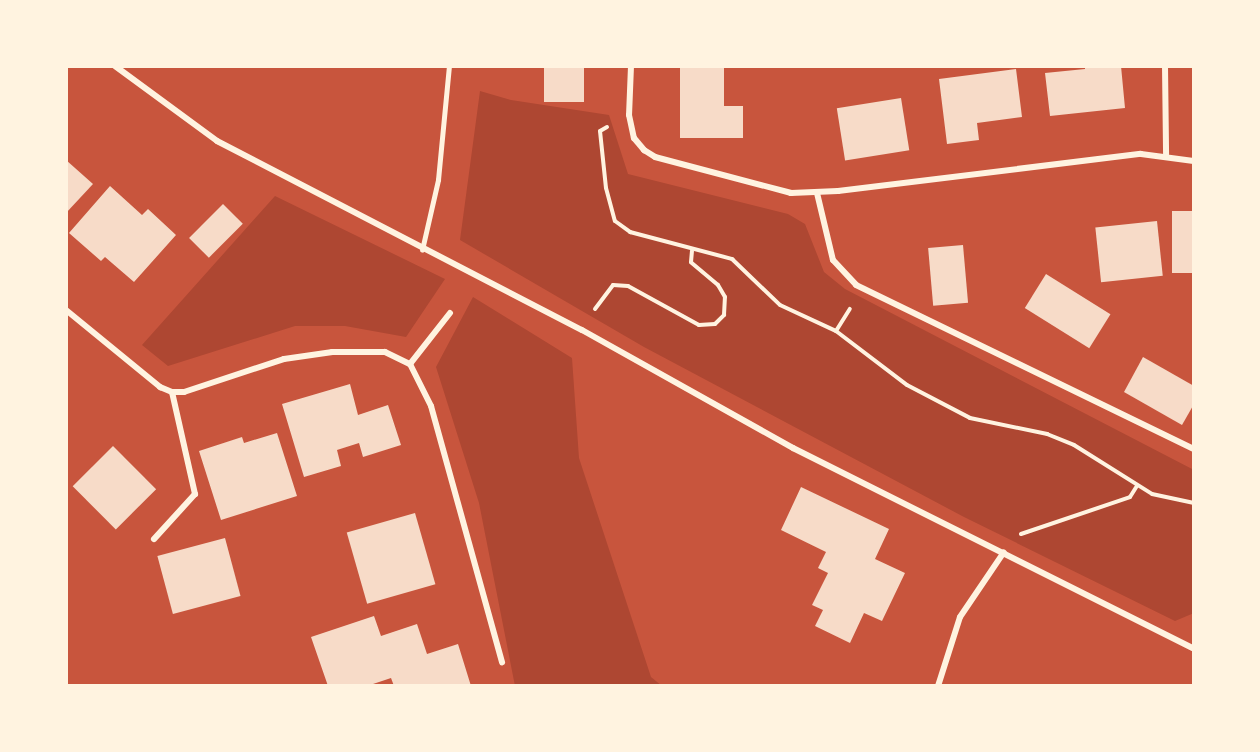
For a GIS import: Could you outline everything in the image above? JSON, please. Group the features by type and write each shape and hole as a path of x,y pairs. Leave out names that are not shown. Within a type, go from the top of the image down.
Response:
{"street":[{"path":"115,66 216,141 422,250 582,330 793,448 1194,649"},
{"path":"631,66 629,115 634,138 655,157 791,193 817,193 1141,154 1166,154 1194,161"},
{"path":"1165,66 1166,154"},
{"path":"817,193 832,260 856,285 1194,449"},
{"path":"66,310 160,387 172,392 184,392 284,359 332,352 385,352 410,364 431,406 502,662"},
{"path":"410,364 450,314"},
{"path":"154,539 195,494 172,392"},
{"path":"938,686 960,617 1004,552"}],"lane":[{"path":"422,250 438,180 449,66"}],"path":[{"path":"629,115 600,131 606,188 615,221 630,232 665,239 692,251 732,259 780,305 836,331 886,370 936,402 970,418 1047,434 1065,441 1137,486 1170,500 1194,502"},
{"path":"582,330 613,285 628,286 699,325 715,324 724,315 725,297 718,285 691,262 692,251"},
{"path":"1004,552 1023,532 1130,497 1137,486"}],"shaded area":[{"path":"480,91 511,100 609,115 628,174 788,214 805,224 824,272 845,289 1194,470 1194,613 1175,621 964,517 644,347 460,240"},
{"path":"275,196 445,279 406,337 345,326 295,326 168,366 142,345"},
{"path":"473,297 572,358 579,458 651,677 662,686 515,686 479,503 436,367"}],"building":[{"path":"544,66 584,66 584,102 544,102"},
{"path":"1085,66 1121,66 1125,108 1050,116 1045,73 1085,69"},
{"path":"680,68 724,68 724,106 743,106 743,138 680,138"},
{"path":"1016,69 1022,117 977,123 979,140 947,144 939,79"},
{"path":"901,98 909,150 845,161 837,108"},
{"path":"66,160 93,184 66,213"},
{"path":"110,186 142,215 148,209 176,235 134,282 105,257 101,261 69,233"},
{"path":"223,204 243,224 209,258 189,238"},
{"path":"1172,211 1194,211 1194,273 1172,273"},
{"path":"1157,221 1163,276 1101,282 1095,227"},
{"path":"963,245 968,303 933,306 928,248"},
{"path":"1046,274 1110,314 1089,348 1025,308"},
{"path":"1143,357 1194,386 1194,404 1182,425 1124,392"},
{"path":"350,384 358,415 388,405 401,445 363,457 359,443 337,450 341,466 304,477 282,404"},
{"path":"277,433 297,496 221,520 199,451 242,437 244,443"},
{"path":"113,446 156,489 116,529 73,486"},
{"path":"801,487 889,529 875,559 905,573 882,621 864,613 850,643 815,626 823,610 812,605 828,573 818,568 826,552 781,530"},
{"path":"415,513 435,584 367,604 347,533"},
{"path":"225,538 241,596 173,614 157,556"},
{"path":"374,616 381,636 417,624 427,654 458,644 471,686 394,686 391,678 367,686 328,686 311,637"}]}
